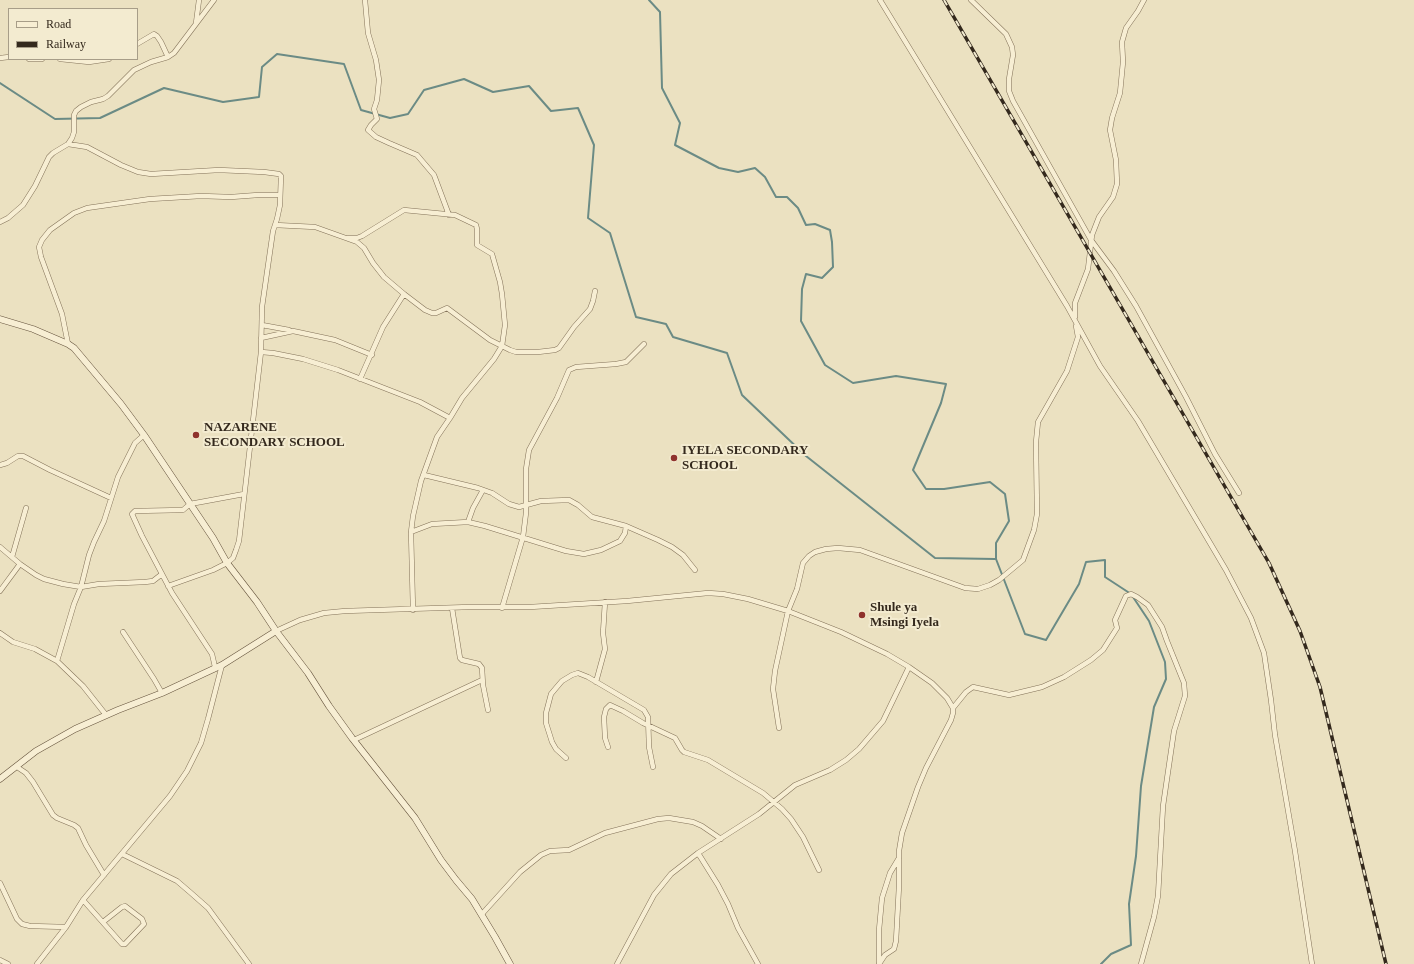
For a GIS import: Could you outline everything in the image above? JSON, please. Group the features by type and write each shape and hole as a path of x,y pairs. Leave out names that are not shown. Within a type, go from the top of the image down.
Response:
{"street":[{"path":"196,23 198,0"},
{"path":"0,222 8,218 23,205 36,186 49,157 68,144 74,136 74,115 81,107 90,102 103,99 108,96 134,70 151,62 168,58 179,48 214,0"},
{"path":"365,0 368,32 376,60 379,80 377,100 374,109 377,119 368,130 376,137 389,144 417,156 434,174 449,215"},
{"path":"880,0 1054,284 1100,366 1138,421 1211,544 1251,618 1264,653 1275,735 1295,851 1312,964"},
{"path":"971,0 1008,37 1013,55 1009,78 1009,91 1013,101 1091,240 1114,271 1136,306 1186,397 1215,454 1239,493"},
{"path":"779,728 773,694 773,683 788,612 797,589 803,563 809,556 815,552 826,549 838,548 860,550 965,588 978,589 999,580 1022,560 1034,530 1037,514 1036,448 1038,422 1068,371 1078,337 1074,313 1075,303 1088,269 1091,254 1091,240 1099,217 1113,196 1117,184 1116,160 1110,130 1112,118 1120,93 1123,62 1122,42 1126,28 1144,0"},
{"path":"138,43 154,34 161,42 168,58"},
{"path":"70,60 89,62 102,60"},
{"path":"68,144 86,147 138,172 151,174 219,170 264,172 279,174 282,177 279,212 270,245 262,306 262,352 236,550 233,558 227,563 197,577 168,586"},
{"path":"68,344 62,314 41,257 39,247 42,240 50,230 74,212 86,208 150,199 191,196 231,197 269,194 280,195"},
{"path":"347,238 357,238 362,236 404,210 459,217 476,225 478,245 492,254 500,282 504,304 505,325 502,346 494,359 462,398 437,436 424,474 413,516 411,532 413,610"},
{"path":"275,225 315,227 361,244 378,270 404,294 425,310 432,313 445,308 449,309 474,328 502,346 516,352 530,353 555,350 559,348 574,327 590,309 595,291"},
{"path":"360,379 384,327 404,294"},
{"path":"0,319 33,329 74,348 122,404 213,538 227,563 308,673 354,740 416,818 441,860 482,914 510,964"},
{"path":"262,325 293,330 335,340 372,355"},
{"path":"261,338 293,330"},
{"path":"502,608 526,522 525,479 529,450 557,398 569,370 579,366 626,362 644,344"},
{"path":"262,352 283,355 323,365 420,402 450,418"},
{"path":"57,661 74,604 81,587 89,556 104,521 121,469 135,443 144,435"},
{"path":"0,465 7,463 18,456 23,456 111,498"},
{"path":"424,474 492,493 509,504 519,507 541,501 569,500 578,505 592,517 626,526 672,547 683,555 695,570"},
{"path":"468,522 473,508 483,490"},
{"path":"37,964 66,926 83,900 170,796 187,771 201,743 208,719 218,666 212,654 168,586 133,517 133,512 183,510 190,504 244,494"},
{"path":"12,557 26,508"},
{"path":"411,532 432,524 468,522 523,537 575,554 584,554 601,550 620,541 624,536 626,526"},
{"path":"0,546 36,576 81,587 99,584 152,581 162,574"},
{"path":"0,590 20,564"},
{"path":"0,779 36,751 75,729 162,693 218,666 276,631 300,620 332,612 502,608 627,601 708,593 723,594 748,599 841,632 887,654 910,667 932,683 947,698 952,708 953,713 951,720 926,768 902,833 899,851 896,941 894,949 885,955 879,964"},
{"path":"952,708 966,692 973,687 1009,695 1042,687 1064,677 1091,660 1103,650 1117,628 1115,620 1126,596 1131,594 1148,605 1164,634 1184,683 1185,696 1174,731 1163,806 1158,896 1154,917 1141,964"},
{"path":"596,682 605,649 603,634 605,602"},
{"path":"452,608 460,658 481,666 483,670 482,680 488,710"},
{"path":"123,632 154,678 162,693"},
{"path":"0,633 13,642 35,649 57,661 83,686 106,715"},
{"path":"617,964 659,889 680,866 698,853 741,827 775,803 795,786 830,770 846,760 859,749 883,721 910,667"},
{"path":"566,758 556,749 552,742 546,723 551,694 562,681 575,673 582,674 644,710 648,717 647,725 652,767"},
{"path":"354,740 482,680"},
{"path":"608,747 603,727 604,717 608,706 613,706 647,725 675,738 684,752 708,760 743,780 775,803 787,814 796,826 819,870"},
{"path":"17,767 26,773 34,782 53,815 78,828 86,845 104,875"},
{"path":"482,914 520,872 541,855 550,851 569,850 605,833 658,819 669,818 693,822 702,826 721,839"},
{"path":"698,853 718,885 738,928 758,964"},
{"path":"122,854 177,881 191,893 208,908 249,964"},
{"path":"879,964 879,935 882,898 886,882 899,857"},
{"path":"0,883 14,914 22,924 30,926 66,926"},
{"path":"83,900 122,944 125,944 144,924 142,919 125,906 103,922"},
{"path":"0,960 8,964"}],"waterway":[{"path":"649,0 660,12 662,88 680,123 675,145 719,168 738,172 755,168 765,177 776,197 787,197 798,208 806,225 815,224 830,230 833,267 822,278 806,274 802,289 801,321 825,365 853,383 896,376 946,384 941,403 913,470 926,489 944,489 990,482 1005,494 1009,521 996,543 996,559 1025,634 1046,640 1079,584 1086,562 1105,560 1105,577 1131,594 1149,621 1165,662 1166,679 1154,707 1141,786 1136,856 1129,904 1131,945 1111,954 1101,964"},
{"path":"0,83 55,119 100,118 164,88 223,102 259,97 262,67 277,54 344,64 361,110 390,118 408,114 424,90 464,79 493,92 529,86 551,111 578,108 594,145 588,218 610,233 636,317 666,324 673,337 727,353 742,395 806,456 935,558 995,559"}],"railway":[{"path":"944,0 1269,563 1300,631 1320,687 1386,964"}],"place":[{"name":"NAZARENE SECONDARY SCHOOL","path":"196,435"},
{"name":"IYELA SECONDARY SCHOOL","path":"674,458"},
{"name":"Shule ya Msingi Iyela","path":"862,615"}]}
